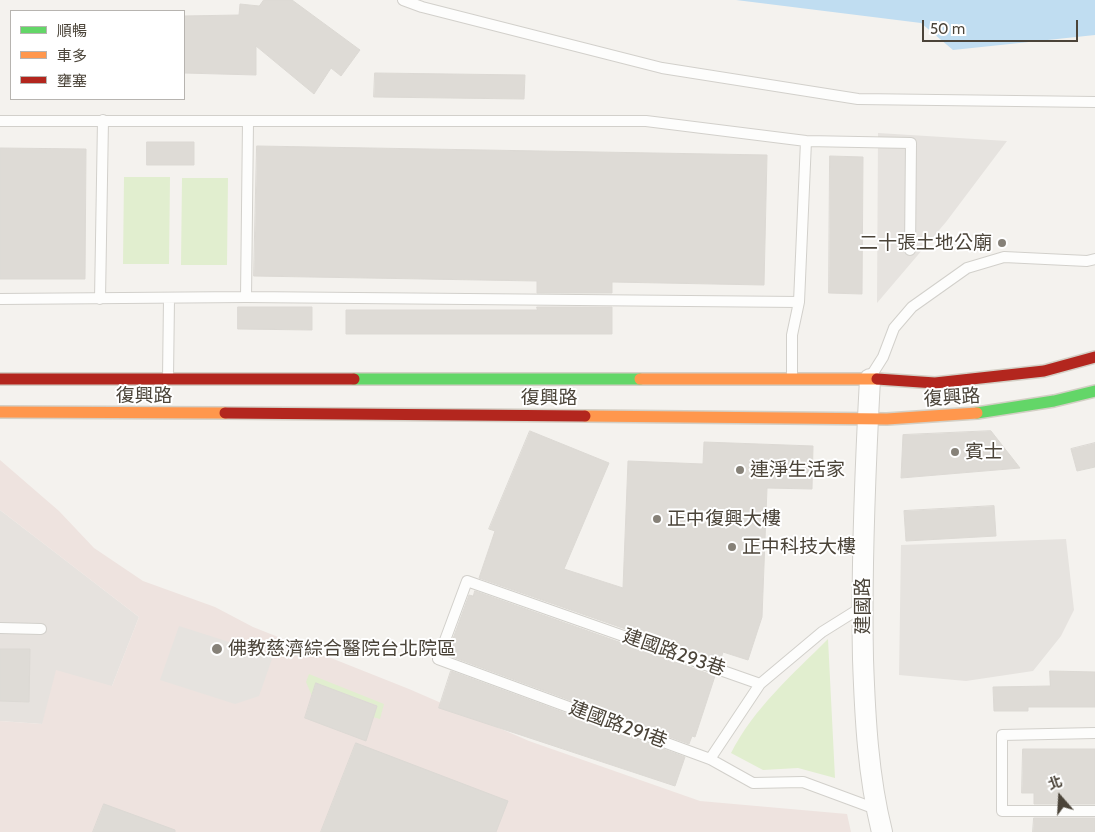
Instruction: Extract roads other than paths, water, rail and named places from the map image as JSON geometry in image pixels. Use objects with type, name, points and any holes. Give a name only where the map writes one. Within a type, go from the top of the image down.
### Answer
[{"type":"main road","name":"復興路","points":[[0,379],[870,379],[935,383],[1044,371],[1095,357]]},
{"type":"main road","name":"復興路","points":[[0,412],[750,416],[868,420],[980,415],[1095,391]]},
{"type":"street","name":"建國路","points":[[870,379],[862,607],[865,712],[876,809],[882,832]]},
{"type":"lane","points":[[403,0],[422,7],[662,68],[858,99],[1095,102]]},
{"type":"lane","points":[[100,299],[103,120]]},
{"type":"lane","points":[[0,121],[646,121],[806,141],[911,143],[910,250]]},
{"type":"lane","points":[[246,298],[248,122]]},
{"type":"lane","points":[[792,379],[792,335],[799,302],[806,141]]},
{"type":"lane","points":[[870,379],[883,357],[894,328],[912,307],[967,268],[1004,257],[1078,261],[1095,258]]},
{"type":"lane","points":[[0,299],[246,298],[799,302]]},
{"type":"lane","points":[[168,379],[169,299]]},
{"type":"lane","name":"建國路293巷","points":[[467,581],[760,684]]},
{"type":"lane","name":"建國路291巷","points":[[467,581],[438,659],[710,758],[753,783],[803,782],[876,809]]},
{"type":"lane","points":[[710,758],[760,684],[822,632],[862,607]]},
{"type":"lane","points":[[0,628],[41,629]]},
{"type":"lane","points":[[1095,732],[1002,735],[1002,811],[1095,811]]},
{"type":"water","points":[[736,0],[1095,0],[1095,35],[953,50],[921,23]]},
{"type":"place","name":"二十張土地公廟","points":[[1002,243]]},
{"type":"place","name":"賓士","points":[[955,452]]},
{"type":"place","name":"連淨生活家","points":[[740,470]]},
{"type":"place","name":"正中復興大樓","points":[[657,519]]},
{"type":"place","name":"正中科技大樓","points":[[732,547]]},
{"type":"place","name":"佛教慈濟綜合醫院台北院區","points":[[217,649]]}]
